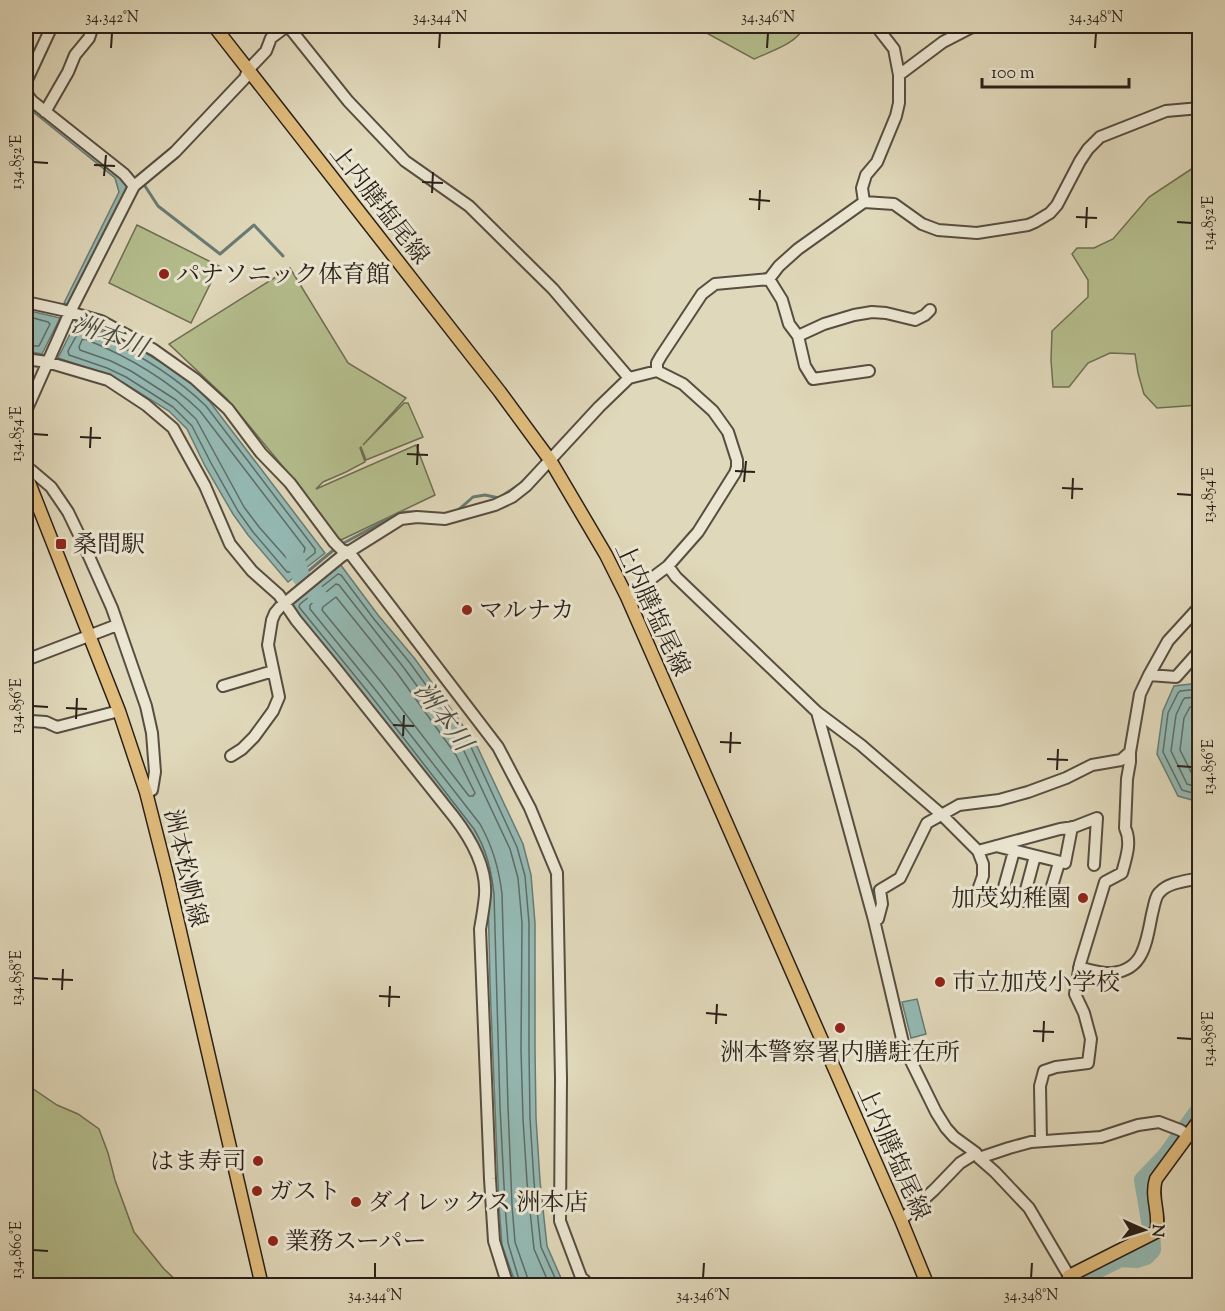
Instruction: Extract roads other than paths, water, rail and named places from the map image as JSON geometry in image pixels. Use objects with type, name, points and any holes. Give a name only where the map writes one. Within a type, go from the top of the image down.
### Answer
[{"type":"main road","name":"上内膳塩尾線","points":[[214,26],[550,459],[606,555],[627,597],[928,1286]]},
{"type":"main road","name":"洲本松帆線","points":[[26,473],[119,711],[146,792],[262,1286]]},
{"type":"main road","points":[[1070,1281],[1151,1235],[1158,1224],[1153,1189],[1156,1179],[1184,1133],[1200,1119]]},
{"type":"street","points":[[26,82],[52,26]]},
{"type":"street","points":[[45,112],[93,26]]},
{"type":"street","points":[[26,411],[70,314],[134,186],[175,152],[245,78],[248,70],[266,51],[271,38],[287,26],[348,101],[405,161],[469,206],[554,289],[629,378]]},
{"type":"street","points":[[864,202],[862,188],[866,175],[877,162],[899,103],[899,75],[894,49],[876,26]]},
{"type":"street","points":[[899,75],[943,42],[974,26]]},
{"type":"street","points":[[26,93],[45,112],[124,174],[134,186]]},
{"type":"street","points":[[657,371],[660,356],[702,294],[715,285],[770,279],[779,266],[798,249],[864,202],[894,204],[922,224],[938,230],[977,233],[1028,225],[1042,219],[1057,205],[1080,161],[1100,137],[1166,111],[1200,108]]},
{"type":"street","points":[[770,279],[782,300],[789,324],[798,336],[805,366],[813,379],[868,371]]},
{"type":"street","points":[[26,302],[101,321],[124,333],[154,350],[195,379],[228,409],[261,453],[290,483],[498,747],[530,808],[557,873],[561,1078],[560,1221],[581,1277],[590,1286]]},
{"type":"street","points":[[798,336],[824,324],[854,315],[872,312],[886,313],[915,320],[930,310]]},
{"type":"street","points":[[26,359],[48,360],[108,380],[146,405],[173,428],[205,486],[230,544],[252,571],[286,602],[296,620],[459,824],[475,848],[484,875],[485,893],[480,929],[494,1241],[508,1286]]},
{"type":"street","points":[[231,756],[254,737],[273,711],[279,697],[268,645],[274,614],[342,550],[401,519],[446,519],[495,506],[512,497],[526,486],[629,378],[657,371],[684,384],[713,411],[728,432],[737,467],[698,532],[668,566],[627,597]]},
{"type":"street","points":[[26,473],[32,470],[51,487],[68,512],[112,608],[146,706],[152,733],[155,772],[152,790],[146,792]]},
{"type":"street","points":[[668,566],[676,577],[817,712],[861,745],[942,815],[978,851],[983,864],[983,876],[978,890],[991,897],[1023,901],[1046,898],[1050,893],[1059,863]]},
{"type":"street","points":[[1041,1141],[1040,1086],[1044,1071],[1056,1067],[1088,1064],[1091,1039],[1084,1013],[1075,994],[1080,968],[1105,882],[1122,873],[1127,853],[1128,835],[1125,828],[1127,779],[1140,694],[1168,641],[1200,606]]},
{"type":"street","points":[[26,645],[27,660],[117,626]]},
{"type":"street","points":[[1149,675],[1176,677],[1200,650]]},
{"type":"street","points":[[223,686],[273,671]]},
{"type":"street","points":[[26,725],[31,721],[39,721],[57,727],[119,711]]},
{"type":"street","points":[[817,712],[874,920],[904,1047],[946,1128],[995,1172],[1029,1208],[1070,1281]]},
{"type":"street","points":[[874,920],[878,919],[882,904],[880,890],[900,878],[927,823],[959,805],[999,800],[1028,792],[1066,778],[1092,765],[1120,760],[1130,752]]},
{"type":"street","points":[[978,851],[1072,827],[1096,818],[1094,865]]},
{"type":"street","points":[[996,846],[1065,863],[1072,827]]},
{"type":"street","points":[[1001,898],[1014,851]]},
{"type":"street","points":[[1023,901],[1035,856]]},
{"type":"street","points":[[1080,968],[1106,973],[1127,970],[1136,964],[1148,939],[1159,892],[1172,885],[1200,878]]},
{"type":"street","points":[[901,1220],[960,1162],[977,1156],[1031,1142],[1101,1137],[1138,1125],[1159,1122],[1184,1133]]},
{"type":"water","points":[[37,108],[122,175],[127,185],[126,194],[70,305],[64,303],[119,192],[115,178],[33,112]]},
{"type":"water","points":[[26,310],[60,318],[42,354],[26,351]]},
{"type":"water","points":[[77,320],[149,355],[197,389],[210,402],[325,553],[288,582],[233,514],[187,429],[169,411],[124,383],[58,358]]},
{"type":"water","points":[[340,564],[415,659],[476,744],[523,844],[531,875],[535,923],[536,1118],[540,1181],[547,1246],[561,1278],[567,1285],[516,1285],[502,1245],[488,894],[484,866],[289,605]]},
{"type":"water","points":[[1199,683],[1199,802],[1178,796],[1157,754],[1163,711],[1174,686]]},
{"type":"water","points":[[917,999],[926,1034],[911,1038],[902,1002]]},
{"type":"waterway","points":[[145,186],[158,206],[220,254],[254,225],[283,256]]},
{"type":"waterway","points":[[456,512],[473,497],[485,495],[499,498],[530,474]]},
{"type":"waterway","points":[[342,544],[399,513],[417,512]]},
{"type":"waterway","points":[[301,577],[336,548]]},
{"type":"waterway","name":"洲本川","points":[[293,549],[301,577],[319,597]]},
{"type":"waterway","points":[[1071,1286],[1078,1279],[1121,1258],[1137,1259],[1146,1256],[1152,1250],[1151,1227],[1143,1180],[1165,1157],[1200,1109]]},
{"type":"place","name":"パナソニック体育館","points":[[164,274]]},
{"type":"place","name":"桑間駅","points":[[61,544]]},
{"type":"place","name":"マルナカ","points":[[467,610]]},
{"type":"place","name":"加茂幼稚園","points":[[1083,898]]},
{"type":"place","name":"市立加茂小学校","points":[[940,982]]},
{"type":"place","name":"洲本警察署内膳駐在所","points":[[840,1028]]},
{"type":"place","name":"はま寿司","points":[[258,1161]]},
{"type":"place","name":"ガスト","points":[[257,1191]]},
{"type":"place","name":"ダイレックス 洲本店","points":[[356,1202]]},
{"type":"place","name":"業務スーパー","points":[[273,1241]]}]
